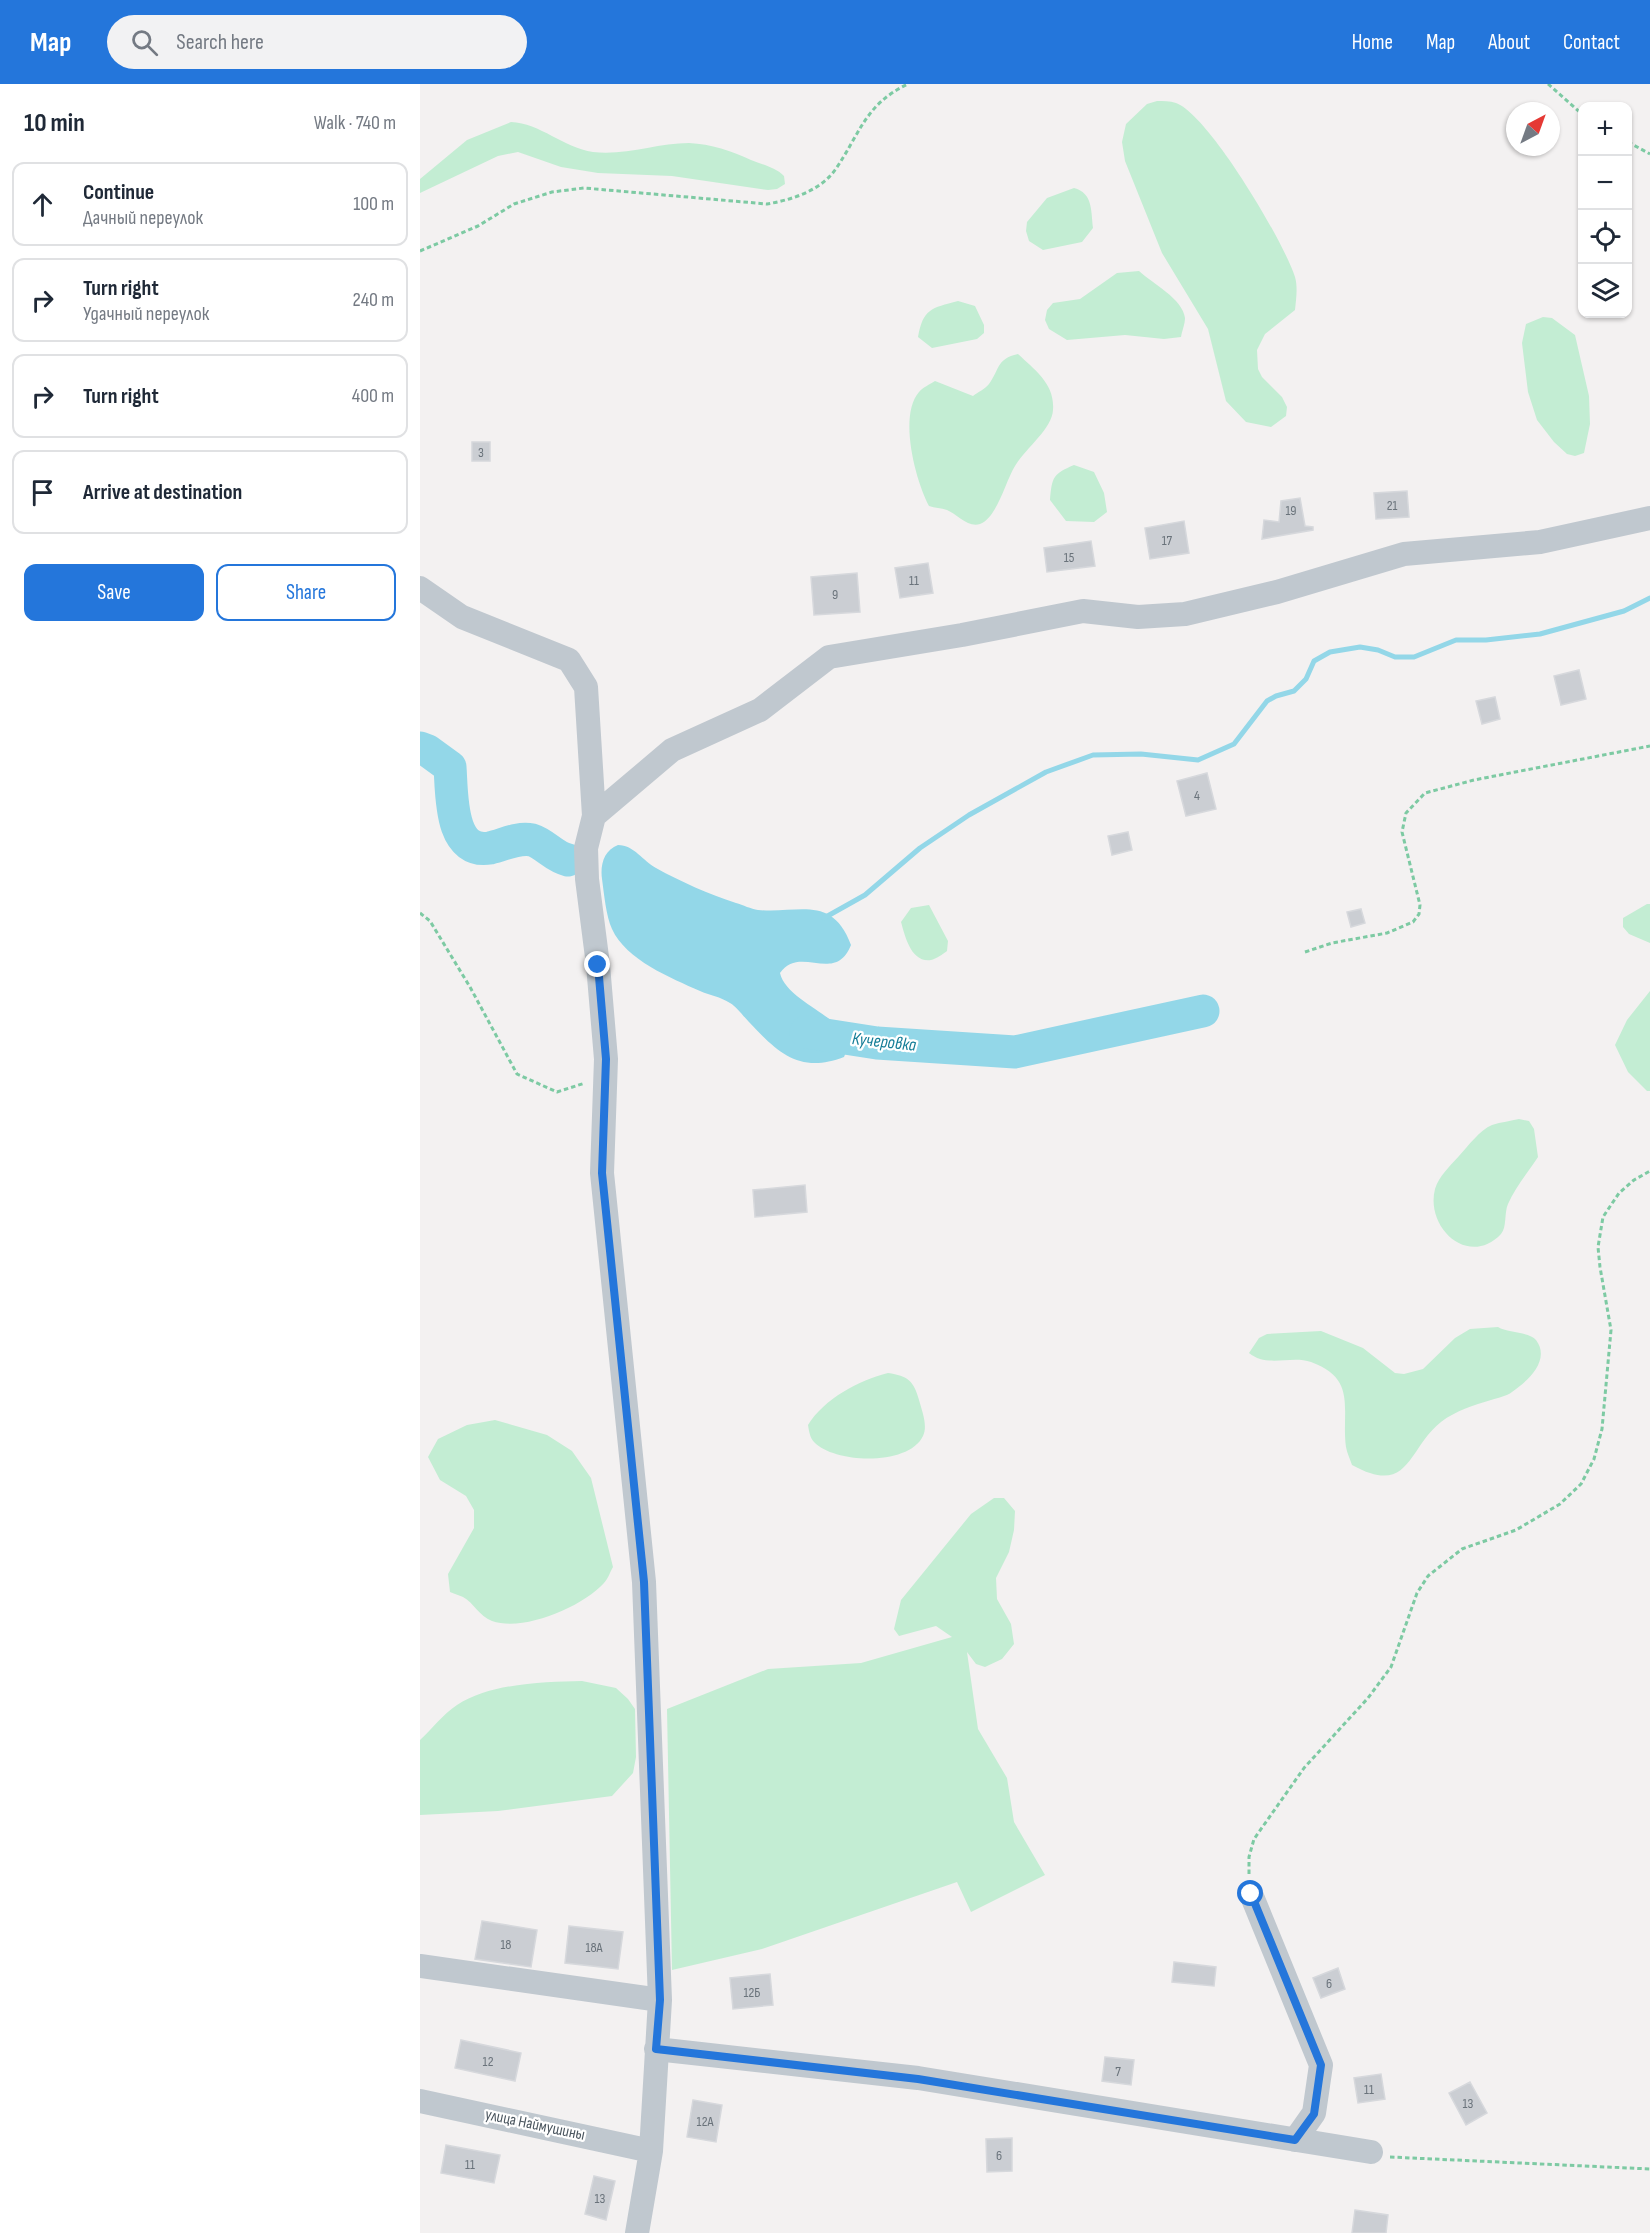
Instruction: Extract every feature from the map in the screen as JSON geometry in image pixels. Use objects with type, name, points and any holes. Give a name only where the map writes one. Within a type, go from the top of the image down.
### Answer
[{"type":"street","points":[[594,816],[672,750],[760,710],[829,657],[1083,611],[1138,617],[1185,614],[1277,592],[1404,554],[1540,542],[1650,518]]},
{"type":"street","points":[[420,588],[462,617],[569,660],[586,687],[594,816],[586,848],[587,879],[598,965],[606,1059],[602,1173],[644,1582],[660,2000],[651,2151],[637,2233]]},
{"type":"street","points":[[1251,1894],[1321,2065],[1314,2114],[1295,2140]]},
{"type":"street","points":[[420,1966],[660,2000]]},
{"type":"street","points":[[656,2049],[918,2079],[1371,2152]]},
{"type":"street","name":"улица Наймушины","points":[[420,2102],[651,2151]]},
{"type":"path","points":[[420,251],[478,226],[514,204],[552,192],[584,188],[767,204],[786,201],[812,190],[834,172],[863,121],[884,98],[908,84]]},
{"type":"path","points":[[1548,84],[1578,110]]},
{"type":"path","points":[[1632,144],[1650,154]]},
{"type":"path","points":[[1305,952],[1332,943],[1388,933],[1413,922],[1419,914],[1420,904],[1402,832],[1406,813],[1425,793],[1474,780],[1650,746]]},
{"type":"path","points":[[420,913],[430,921],[453,959],[517,1074],[557,1092],[586,1082],[606,1059]]},
{"type":"path","points":[[1251,1894],[1248,1886],[1249,1857],[1254,1839],[1304,1768],[1368,1698],[1391,1667],[1417,1593],[1428,1576],[1462,1549],[1516,1530],[1560,1504],[1581,1484],[1594,1459],[1602,1429],[1611,1330],[1598,1247],[1603,1217],[1619,1193],[1650,1171]]},
{"type":"path","points":[[1371,2152],[1393,2157],[1650,2169]]},
{"type":"green space","points":[[1157,101],[1176,103],[1190,112],[1207,130],[1244,181],[1276,237],[1295,277],[1297,289],[1295,310],[1265,334],[1257,350],[1258,369],[1262,377],[1282,397],[1287,407],[1286,416],[1271,427],[1246,422],[1226,401],[1208,329],[1162,253],[1125,161],[1122,142],[1126,124],[1147,104]]},
{"type":"green space","points":[[511,122],[522,123],[572,146],[593,152],[617,152],[689,143],[713,146],[773,168],[784,176],[785,184],[777,189],[768,190],[672,176],[598,173],[561,167],[518,152],[498,156],[420,193],[420,179],[467,140]]},
{"type":"green space","points":[[1074,188],[1085,194],[1091,209],[1093,228],[1082,242],[1043,250],[1029,241],[1026,231],[1027,222],[1047,198]]},
{"type":"green space","points":[[1139,271],[1179,304],[1185,318],[1181,337],[1164,339],[1125,335],[1067,340],[1049,329],[1045,320],[1047,310],[1053,303],[1080,299],[1117,273]]},
{"type":"green space","points":[[958,301],[975,306],[984,325],[984,333],[977,339],[932,348],[918,337],[923,321],[930,311]]},
{"type":"green space","points":[[1543,317],[1552,318],[1575,335],[1589,396],[1590,424],[1584,453],[1575,456],[1567,454],[1554,442],[1537,420],[1528,392],[1522,343],[1526,324]]},
{"type":"green space","points":[[1018,354],[1043,378],[1051,393],[1053,410],[1043,432],[1019,459],[991,514],[980,524],[971,524],[947,510],[929,506],[919,481],[911,449],[910,417],[913,403],[920,391],[935,381],[973,396],[989,384],[1002,362]]},
{"type":"green space","points":[[1074,465],[1094,472],[1104,493],[1107,512],[1094,522],[1066,521],[1050,500],[1055,477]]},
{"type":"green space","points":[[1650,904],[1650,943],[1629,934],[1623,927],[1623,918]]},
{"type":"green space","points":[[929,905],[948,941],[947,951],[937,958],[924,960],[918,957],[910,947],[901,922],[911,908]]},
{"type":"green space","points":[[1650,991],[1650,1091],[1647,1091],[1628,1072],[1615,1045],[1627,1020]]},
{"type":"green space","points":[[1519,1119],[1529,1121],[1534,1129],[1538,1157],[1508,1204],[1501,1234],[1489,1243],[1476,1247],[1463,1245],[1452,1239],[1443,1229],[1437,1217],[1434,1204],[1437,1184],[1442,1175],[1483,1131],[1492,1125]]},
{"type":"green space","points":[[1498,1327],[1529,1335],[1536,1340],[1541,1355],[1531,1376],[1502,1397],[1478,1404],[1446,1418],[1430,1433],[1405,1466],[1397,1473],[1386,1476],[1352,1465],[1346,1447],[1344,1397],[1336,1377],[1311,1362],[1263,1360],[1249,1353],[1259,1338],[1267,1334],[1321,1331],[1363,1348],[1395,1373],[1404,1374],[1423,1369],[1455,1338],[1470,1329]]},
{"type":"green space","points":[[888,1373],[909,1380],[917,1394],[925,1428],[923,1436],[915,1446],[903,1453],[888,1457],[854,1458],[838,1455],[814,1442],[808,1425],[823,1407],[854,1386]]},
{"type":"green space","points":[[495,1420],[547,1435],[572,1451],[591,1478],[613,1567],[604,1583],[582,1601],[552,1615],[520,1623],[505,1624],[492,1621],[467,1600],[450,1592],[448,1574],[474,1528],[474,1510],[466,1496],[440,1480],[428,1457],[438,1439],[467,1425]]},
{"type":"green space","points":[[994,1498],[1004,1498],[1015,1511],[1009,1552],[996,1578],[997,1599],[1011,1624],[1014,1644],[1002,1659],[985,1667],[976,1664],[967,1652],[978,1729],[1007,1778],[1014,1822],[1045,1875],[971,1912],[957,1882],[762,1949],[672,1970],[667,1709],[768,1669],[861,1663],[952,1637],[936,1626],[899,1636],[894,1629],[901,1600],[971,1514]]},
{"type":"green space","points":[[582,1681],[616,1688],[635,1709],[636,1757],[633,1773],[612,1796],[498,1811],[420,1815],[420,1740],[442,1717],[457,1705],[485,1692],[534,1683]]},
{"type":"water","points":[[618,845],[634,850],[651,865],[685,883],[750,908],[773,911],[812,910],[834,919],[843,929],[851,945],[844,956],[836,962],[827,964],[797,962],[788,965],[780,973],[793,993],[834,1022],[849,1038],[844,1057],[815,1063],[802,1062],[791,1057],[770,1043],[730,1003],[663,974],[628,950],[610,924],[602,879],[606,854]]},
{"type":"building","points":[[472,442],[490,442],[490,461],[472,461]]},
{"type":"building","points":[[1407,491],[1409,517],[1376,519],[1374,493]]},
{"type":"building","points":[[1300,498],[1305,526],[1313,527],[1313,530],[1262,539],[1264,520],[1279,522],[1281,501]]},
{"type":"building","points":[[1184,521],[1189,553],[1150,559],[1145,528]]},
{"type":"building","points":[[1091,541],[1095,566],[1047,572],[1044,548]]},
{"type":"building","points":[[928,563],[933,593],[900,598],[895,568]]},
{"type":"building","points":[[857,573],[860,612],[814,615],[811,577]]},
{"type":"building","points":[[1579,670],[1586,699],[1561,705],[1554,676]]},
{"type":"building","points":[[1495,697],[1500,719],[1482,724],[1476,701]]},
{"type":"building","points":[[1207,773],[1216,809],[1186,816],[1177,781]]},
{"type":"building","points":[[1128,832],[1132,850],[1112,855],[1108,836]]},
{"type":"building","points":[[1361,909],[1365,923],[1351,927],[1347,912]]},
{"type":"building","points":[[805,1185],[807,1212],[755,1217],[753,1190]]},
{"type":"building","points":[[482,1921],[537,1930],[531,1967],[475,1959]]},
{"type":"building","points":[[569,1926],[623,1932],[618,1969],[565,1963]]},
{"type":"building","points":[[1174,1962],[1216,1967],[1214,1986],[1172,1982]]},
{"type":"building","points":[[1338,1968],[1345,1989],[1321,1998],[1313,1978]]},
{"type":"building","points":[[770,1974],[773,2005],[733,2009],[730,1978]]},
{"type":"building","points":[[461,2040],[521,2053],[515,2081],[455,2068]]},
{"type":"building","points":[[1105,2057],[1134,2060],[1131,2085],[1102,2081]]},
{"type":"building","points":[[1381,2074],[1385,2099],[1358,2103],[1354,2078]]},
{"type":"building","points":[[1470,2082],[1487,2113],[1466,2125],[1449,2093]]},
{"type":"building","points":[[693,2100],[722,2105],[716,2142],[687,2137]]},
{"type":"building","points":[[1012,2138],[1012,2171],[987,2172],[986,2139]]},
{"type":"building","points":[[446,2145],[500,2155],[494,2183],[441,2173]]},
{"type":"building","points":[[594,2176],[615,2181],[606,2220],[585,2214]]},
{"type":"building","points":[[1355,2210],[1388,2215],[1386,2233],[1352,2233]]},
{"type":"waterway","points":[[824,918],[865,895],[920,848],[969,815],[1046,772],[1093,755],[1141,754],[1198,760],[1234,744],[1267,701],[1294,691],[1306,679],[1314,661],[1330,652],[1360,647],[1378,650],[1395,657],[1414,657],[1456,640],[1486,640],[1540,634],[1624,611],[1650,598]]},
{"type":"waterway","name":"Кучеровка","points":[[420,748],[450,767],[455,820],[467,842],[477,848],[490,848],[516,840],[532,840],[568,860]]},
{"type":"waterway","name":"Кучеровка","points":[[806,1032],[877,1043],[1015,1052],[1203,1011]]},
{"type":"route","points":[[598,965],[606,1059],[602,1173],[644,1582],[660,2000],[656,2049],[675,2053],[918,2079],[1295,2140],[1314,2114],[1321,2065],[1251,1894]]}]
